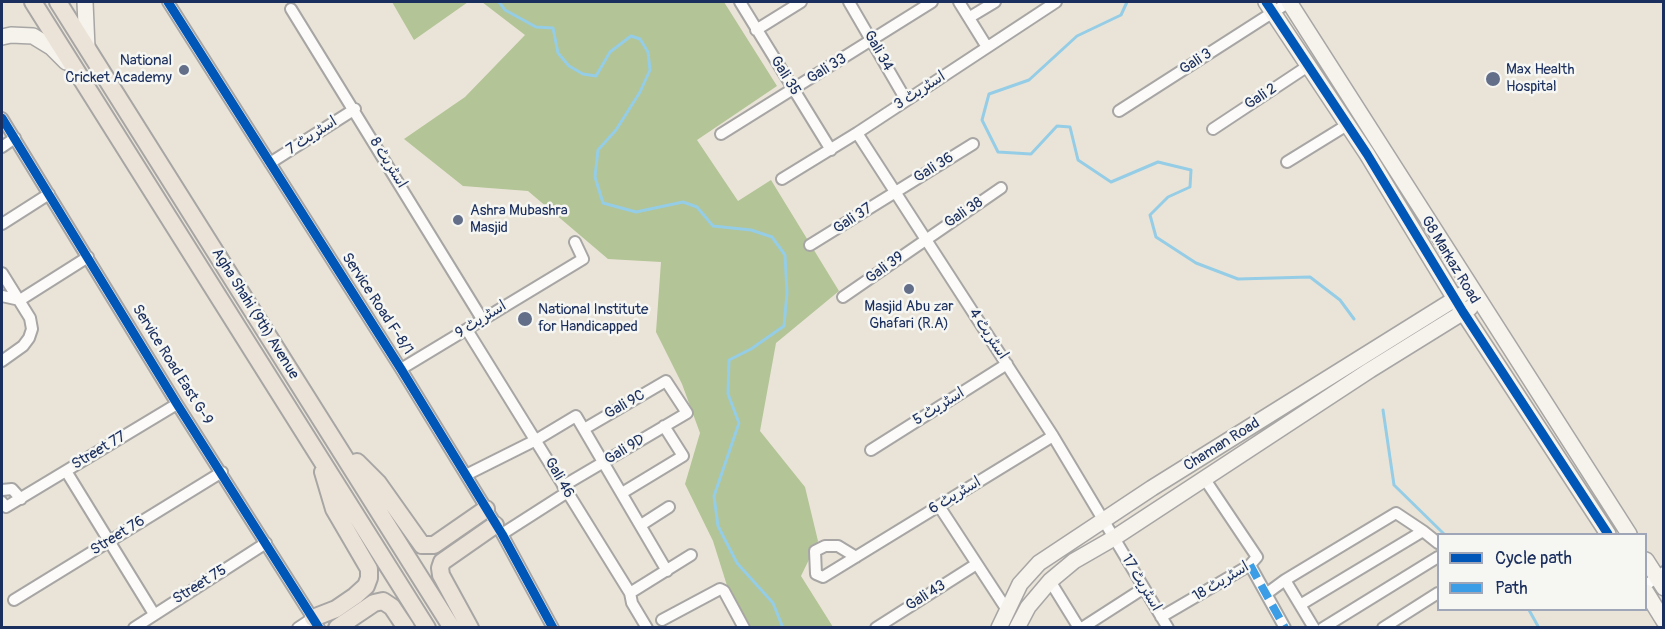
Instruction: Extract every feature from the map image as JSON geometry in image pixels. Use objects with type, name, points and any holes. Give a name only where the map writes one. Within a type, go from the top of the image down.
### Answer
[{"type":"main road","name":"Agha Shahi (9th) Avenue","points":[[33,2],[427,627]]},
{"type":"main road","name":"Agha Shahi (9th) Avenue","points":[[58,2],[452,627]]},
{"type":"main road","points":[[261,364],[272,368],[278,365],[280,354]]},
{"type":"main road","points":[[335,441],[378,483],[422,545],[434,545],[486,510]]},
{"type":"main road","points":[[316,623],[340,620],[359,604],[369,569],[334,509],[318,453]]},
{"type":"main road","points":[[470,627],[441,574],[440,568],[442,562],[499,529]]},
{"type":"main road","points":[[359,604],[384,601],[392,607],[406,627]]},
{"type":"street","points":[[85,2],[87,48]]},
{"type":"street","name":"Service Road F-8/1","points":[[168,2],[401,369],[499,529],[553,627]]},
{"type":"street","name":"Gali 35","points":[[740,2],[831,150]]},
{"type":"street","points":[[756,30],[801,2]]},
{"type":"street","name":"Gali 34","points":[[849,2],[906,100]]},
{"type":"street","name":"Gali 33","points":[[721,134],[932,2]]},
{"type":"street","points":[[959,2],[987,46]]},
{"type":"street","points":[[970,17],[995,2]]},
{"type":"street","name":"اسٹریٹ 3","points":[[782,178],[831,150],[1056,2]]},
{"type":"street","name":"Gali 3","points":[[1119,111],[1270,7],[1289,2]]},
{"type":"street","name":"G8 Markaz Road","points":[[1289,2],[1628,533]]},
{"type":"street","name":"G8 Markaz Road","points":[[1270,7],[1607,533]]},
{"type":"street","name":"اسٹریٹ 8","points":[[291,9],[355,109],[482,319]]},
{"type":"street","points":[[2,37],[10,34],[33,36],[51,46],[78,74]]},
{"type":"street","points":[[1310,69],[1329,62]]},
{"type":"street","name":"Gali 2","points":[[1213,129],[1310,69]]},
{"type":"street","name":"اسٹریٹ 7","points":[[270,164],[355,109]]},
{"type":"street","name":"Service Road East G-9","points":[[2,118],[177,404],[316,623]]},
{"type":"street","points":[[1287,162],[1347,125]]},
{"type":"street","name":"اسٹریٹ 4","points":[[857,133],[1053,436],[1114,538]]},
{"type":"street","points":[[2,147],[15,138]]},
{"type":"street","name":"Gali 36","points":[[895,192],[973,144]]},
{"type":"street","points":[[1382,179],[1397,171]]},
{"type":"street","name":"Gali 38","points":[[927,238],[1001,188]]},
{"type":"street","name":"Gali 37","points":[[810,245],[895,192]]},
{"type":"street","points":[[2,224],[49,194]]},
{"type":"street","name":"Gali 39","points":[[843,297],[927,238]]},
{"type":"street","name":"اسٹریٹ 9","points":[[401,369],[583,259],[575,242]]},
{"type":"street","points":[[2,296],[20,300],[88,257]]},
{"type":"street","points":[[2,273],[30,318],[30,338],[2,361]]},
{"type":"street","name":"Chaman Road","points":[[1000,622],[1020,584],[1039,563],[1102,521],[1476,295]]},
{"type":"street","name":"Chaman Road","points":[[1017,627],[1028,607],[1050,581],[1074,561],[1114,538],[1460,305]]},
{"type":"street","name":"Gali 46","points":[[467,330],[630,593],[632,603],[646,627]]},
{"type":"street","name":"اسٹریٹ 5","points":[[871,450],[1007,364]]},
{"type":"street","name":"Gali 9D","points":[[499,529],[687,413],[666,381]]},
{"type":"street","name":"Gali 9C","points":[[584,429],[666,381]]},
{"type":"street","name":"Street 77","points":[[2,502],[6,507],[21,499],[177,404]]},
{"type":"street","points":[[466,475],[536,440],[576,416],[668,571]]},
{"type":"street","points":[[622,493],[683,456],[664,426]]},
{"type":"street","name":"اسٹریٹ 6","points":[[856,557],[1053,436]]},
{"type":"street","points":[[1558,458],[1574,447]]},
{"type":"street","points":[[66,471],[154,614]]},
{"type":"street","name":"Street 76","points":[[14,600],[222,472]]},
{"type":"street","name":"اسٹریٹ 18","points":[[1161,617],[1256,561],[1256,553],[1204,478]]},
{"type":"street","points":[[2,490],[12,489],[21,499]]},
{"type":"street","points":[[939,506],[975,565],[1000,622]]},
{"type":"street","points":[[641,525],[669,507]]},
{"type":"street","points":[[1266,594],[1285,580],[1396,513],[1437,542]]},
{"type":"street","points":[[1300,605],[1423,531]]},
{"type":"street","name":"اسٹریٹ 17","points":[[1114,538],[1167,627]]},
{"type":"street","name":"Street 75","points":[[139,626],[154,614],[266,543]]},
{"type":"street","points":[[630,593],[691,555]]},
{"type":"street","points":[[1323,627],[1437,558]]},
{"type":"street","points":[[1647,562],[1657,580]]},
{"type":"street","name":"Gali 43","points":[[876,627],[975,565]]},
{"type":"street","points":[[1250,565],[1285,627]]},
{"type":"street","points":[[1285,580],[1314,627]]},
{"type":"street","points":[[1050,581],[1080,627],[1144,588]]},
{"type":"street","points":[[662,620],[720,589],[724,591],[744,627]]},
{"type":"street","points":[[1383,627],[1437,594]]},
{"type":"street","points":[[1647,594],[1664,621]]},
{"type":"street","points":[[298,627],[316,623]]},
{"type":"green space","points":[[392,2],[468,2],[414,40]]},
{"type":"green space","points":[[482,2],[724,2],[777,86],[697,140],[738,201],[771,180],[839,291],[776,343],[760,431],[805,487],[818,541],[801,576],[833,627],[740,627],[713,541],[685,484],[700,433],[682,384],[656,332],[661,262],[608,259],[528,191],[463,186],[404,139],[465,97],[525,35]]},
{"type":"waterway","points":[[499,2],[505,10],[536,27],[553,28],[558,53],[569,66],[583,74],[596,76],[610,52],[631,36],[640,39],[648,52],[650,70],[640,92],[616,130],[598,150],[595,177],[603,203],[636,212],[683,202],[697,207],[713,226],[751,230],[772,237],[785,255],[787,293],[784,326],[751,349],[729,360],[728,394],[739,423],[714,496],[718,526],[737,563],[773,603],[783,628]]},
{"type":"waterway","points":[[1127,2],[1121,15],[1077,36],[1029,80],[989,94],[982,120],[998,152],[1031,154],[1057,126],[1070,127],[1078,160],[1111,182],[1158,162],[1191,170],[1190,187],[1168,197],[1150,215],[1156,237],[1196,263],[1238,279],[1310,277],[1340,300],[1354,319]]},
{"type":"waterway","points":[[1383,410],[1394,485],[1443,533]]},
{"type":"waterway","points":[[1530,611],[1539,628]]},
{"type":"marked path","points":[[1250,565],[1285,628]]},
{"type":"cycle path","points":[[168,2],[401,369],[502,534],[553,628]]},
{"type":"cycle path","points":[[1266,2],[1367,154],[1463,312],[1607,533]]},
{"type":"cycle path","points":[[2,118],[177,404],[319,628]]},
{"type":"place","name":"National Cricket Academy","points":[[184,70]]},
{"type":"place","name":"Max Health Hospital","points":[[1493,79]]},
{"type":"place","name":"Ashra Mubashra Masjid","points":[[458,220]]},
{"type":"place","name":"Masjid Abu zar Ghafari (R.A)","points":[[909,289]]},
{"type":"place","name":"National Institute for Handicapped","points":[[525,319]]}]
